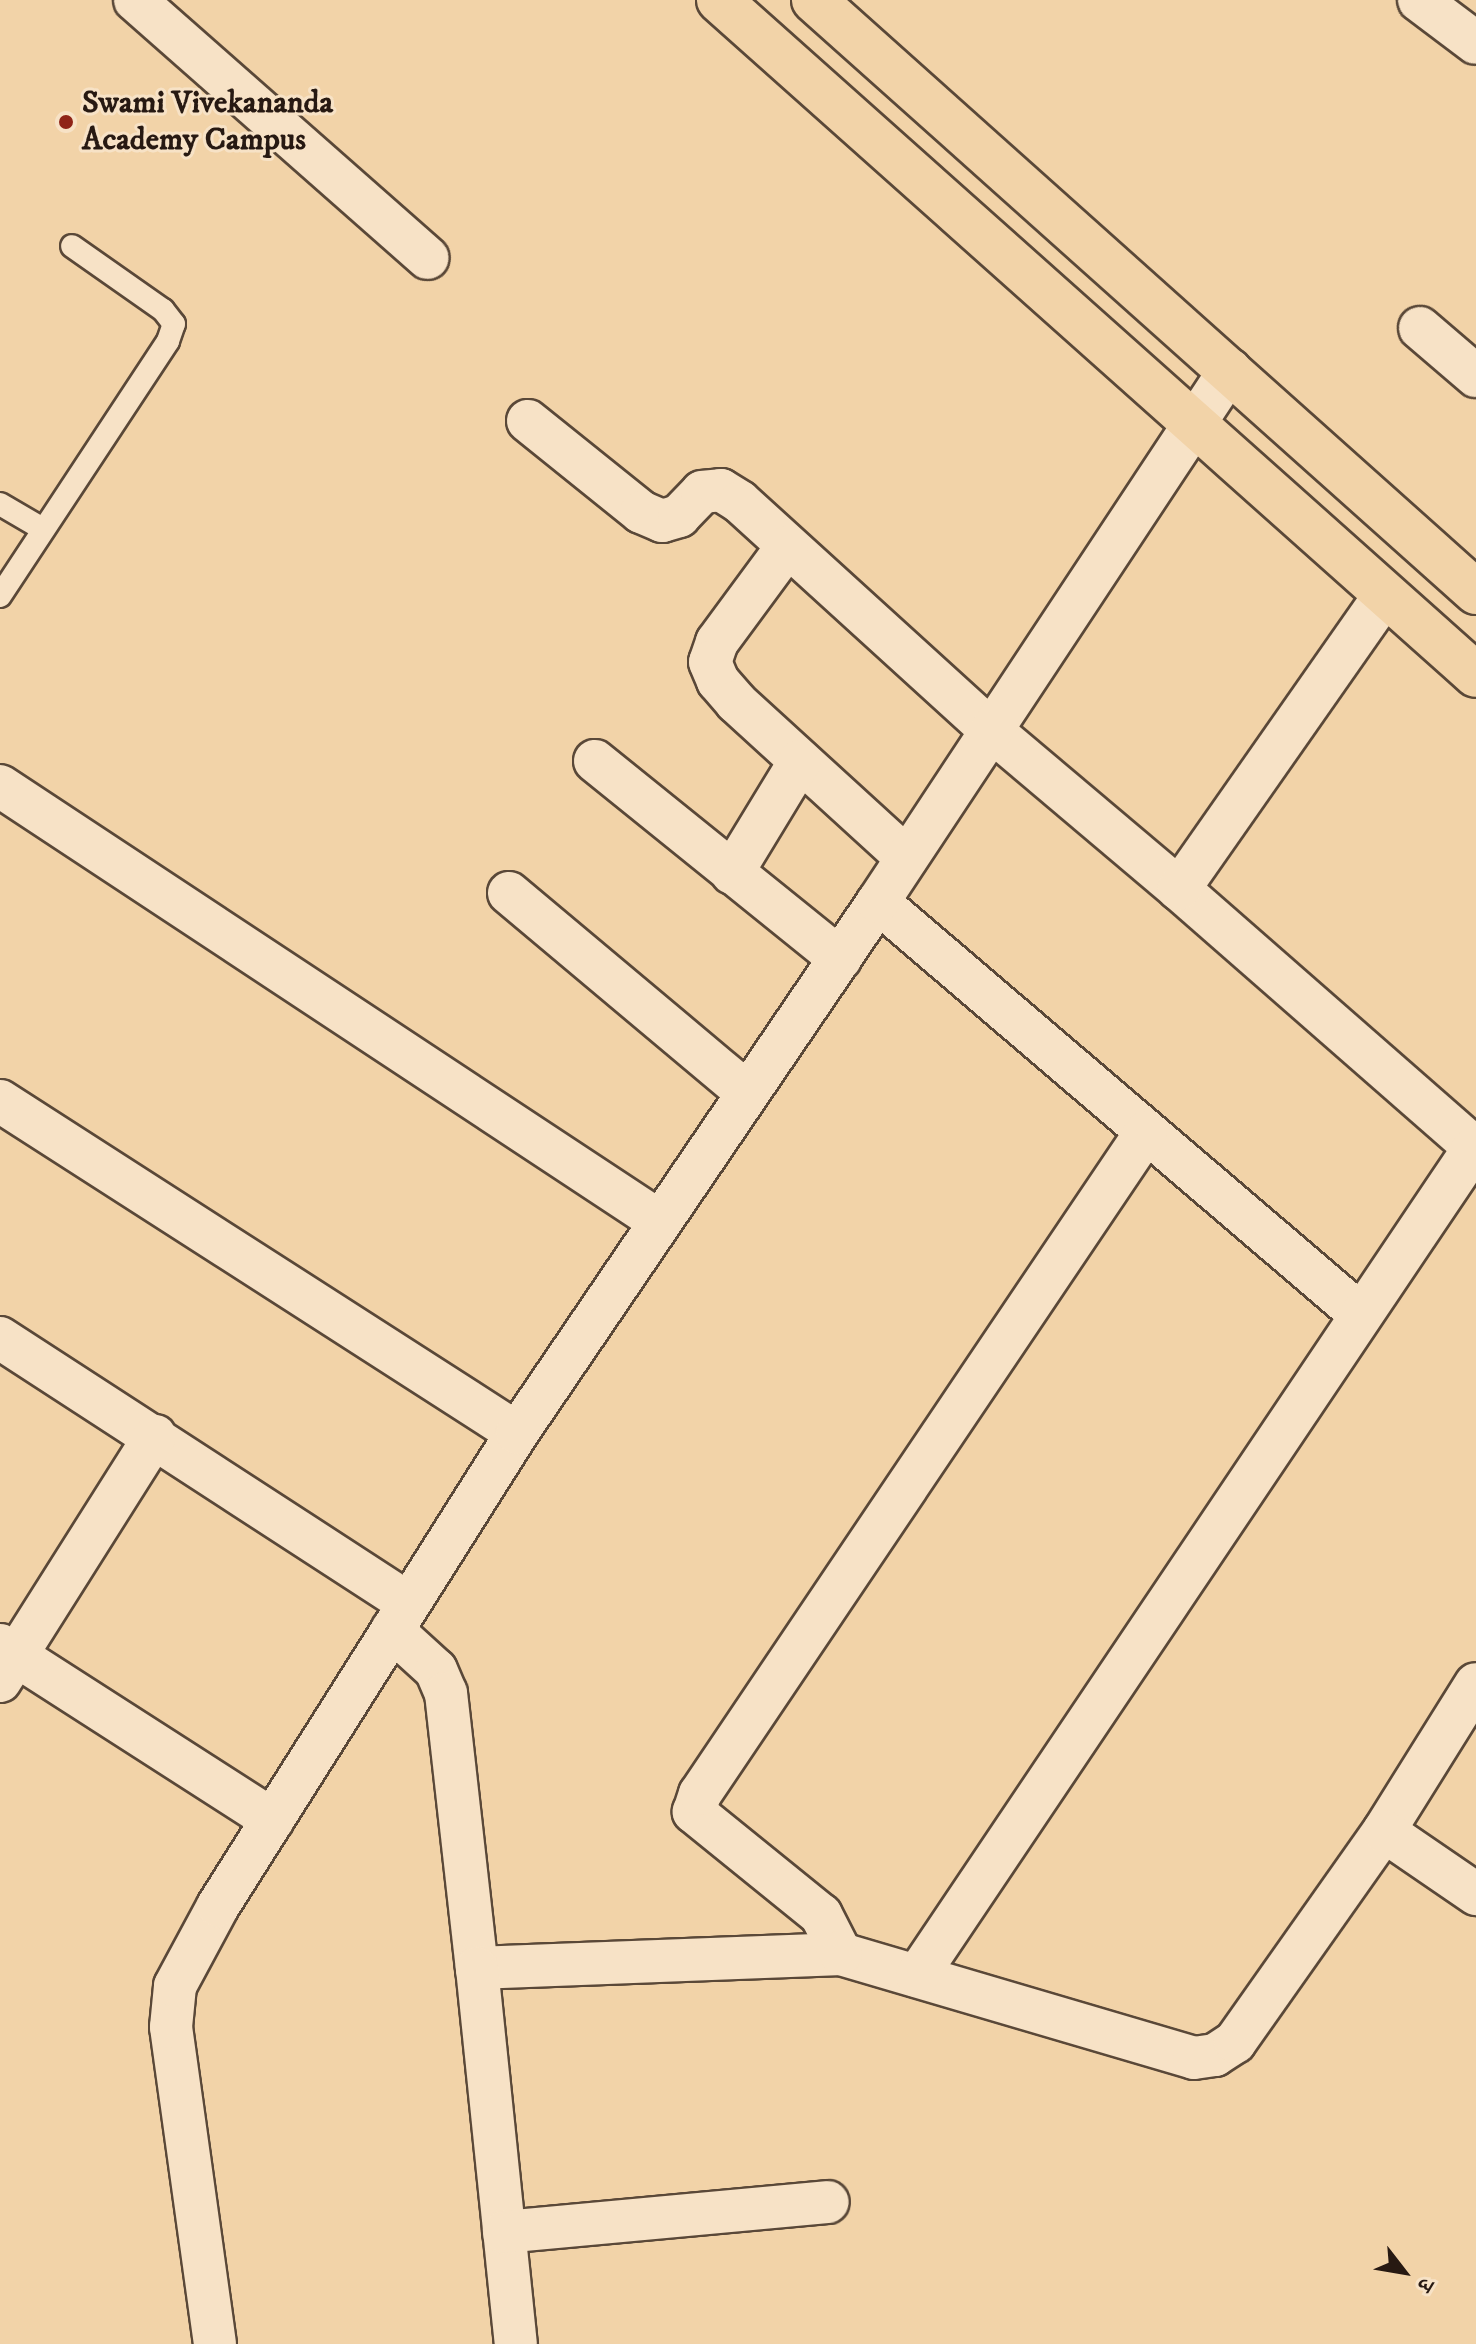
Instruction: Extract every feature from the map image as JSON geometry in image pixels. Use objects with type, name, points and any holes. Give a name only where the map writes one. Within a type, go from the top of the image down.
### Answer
[{"type":"main road","points":[[719,0],[1476,675]]},
{"type":"main road","points":[[814,0],[1476,592]]},
{"type":"street","points":[[135,0],[428,258]]},
{"type":"street","points":[[1419,0],[1476,43]]},
{"type":"street","points":[[1420,328],[1476,376]]},
{"type":"street","points":[[215,2344],[171,2027],[175,1986],[218,1906],[517,1433],[840,959],[1192,422],[1230,370]]},
{"type":"street","points":[[528,421],[641,512],[662,521],[679,516],[702,492],[721,490],[740,502],[991,730],[1179,889],[1475,1149],[917,1976]]},
{"type":"street","points":[[787,547],[717,642],[710,662],[718,681],[736,702],[907,858]]},
{"type":"street","points":[[1179,889],[1384,596]]},
{"type":"street","points":[[595,761],[840,959]]},
{"type":"street","points":[[732,873],[800,761]]},
{"type":"street","points":[[0,786],[659,1221]]},
{"type":"street","points":[[509,893],[747,1093]]},
{"type":"street","points":[[878,902],[1361,1315]]},
{"type":"street","points":[[0,1101],[517,1433]]},
{"type":"street","points":[[841,1954],[821,1915],[694,1812],[700,1794],[1146,1132]]},
{"type":"street","points":[[0,1338],[155,1436],[400,1616],[436,1670],[446,1693],[516,2344]]},
{"type":"street","points":[[155,1436],[5,1660],[273,1820]]},
{"type":"street","points":[[477,1968],[841,1954],[1194,2058],[1215,2055],[1235,2042],[1384,1831],[1476,1684]]},
{"type":"street","points":[[1384,1831],[1476,1894]]},
{"type":"street","points":[[504,2232],[828,2202]]},
{"type":"lane","points":[[0,596],[168,341],[174,324],[163,310],[72,246]]},
{"type":"lane","points":[[0,504],[43,529]]},
{"type":"place","name":"Swami Vivekananda Academy Campus","points":[[66,122]]}]
